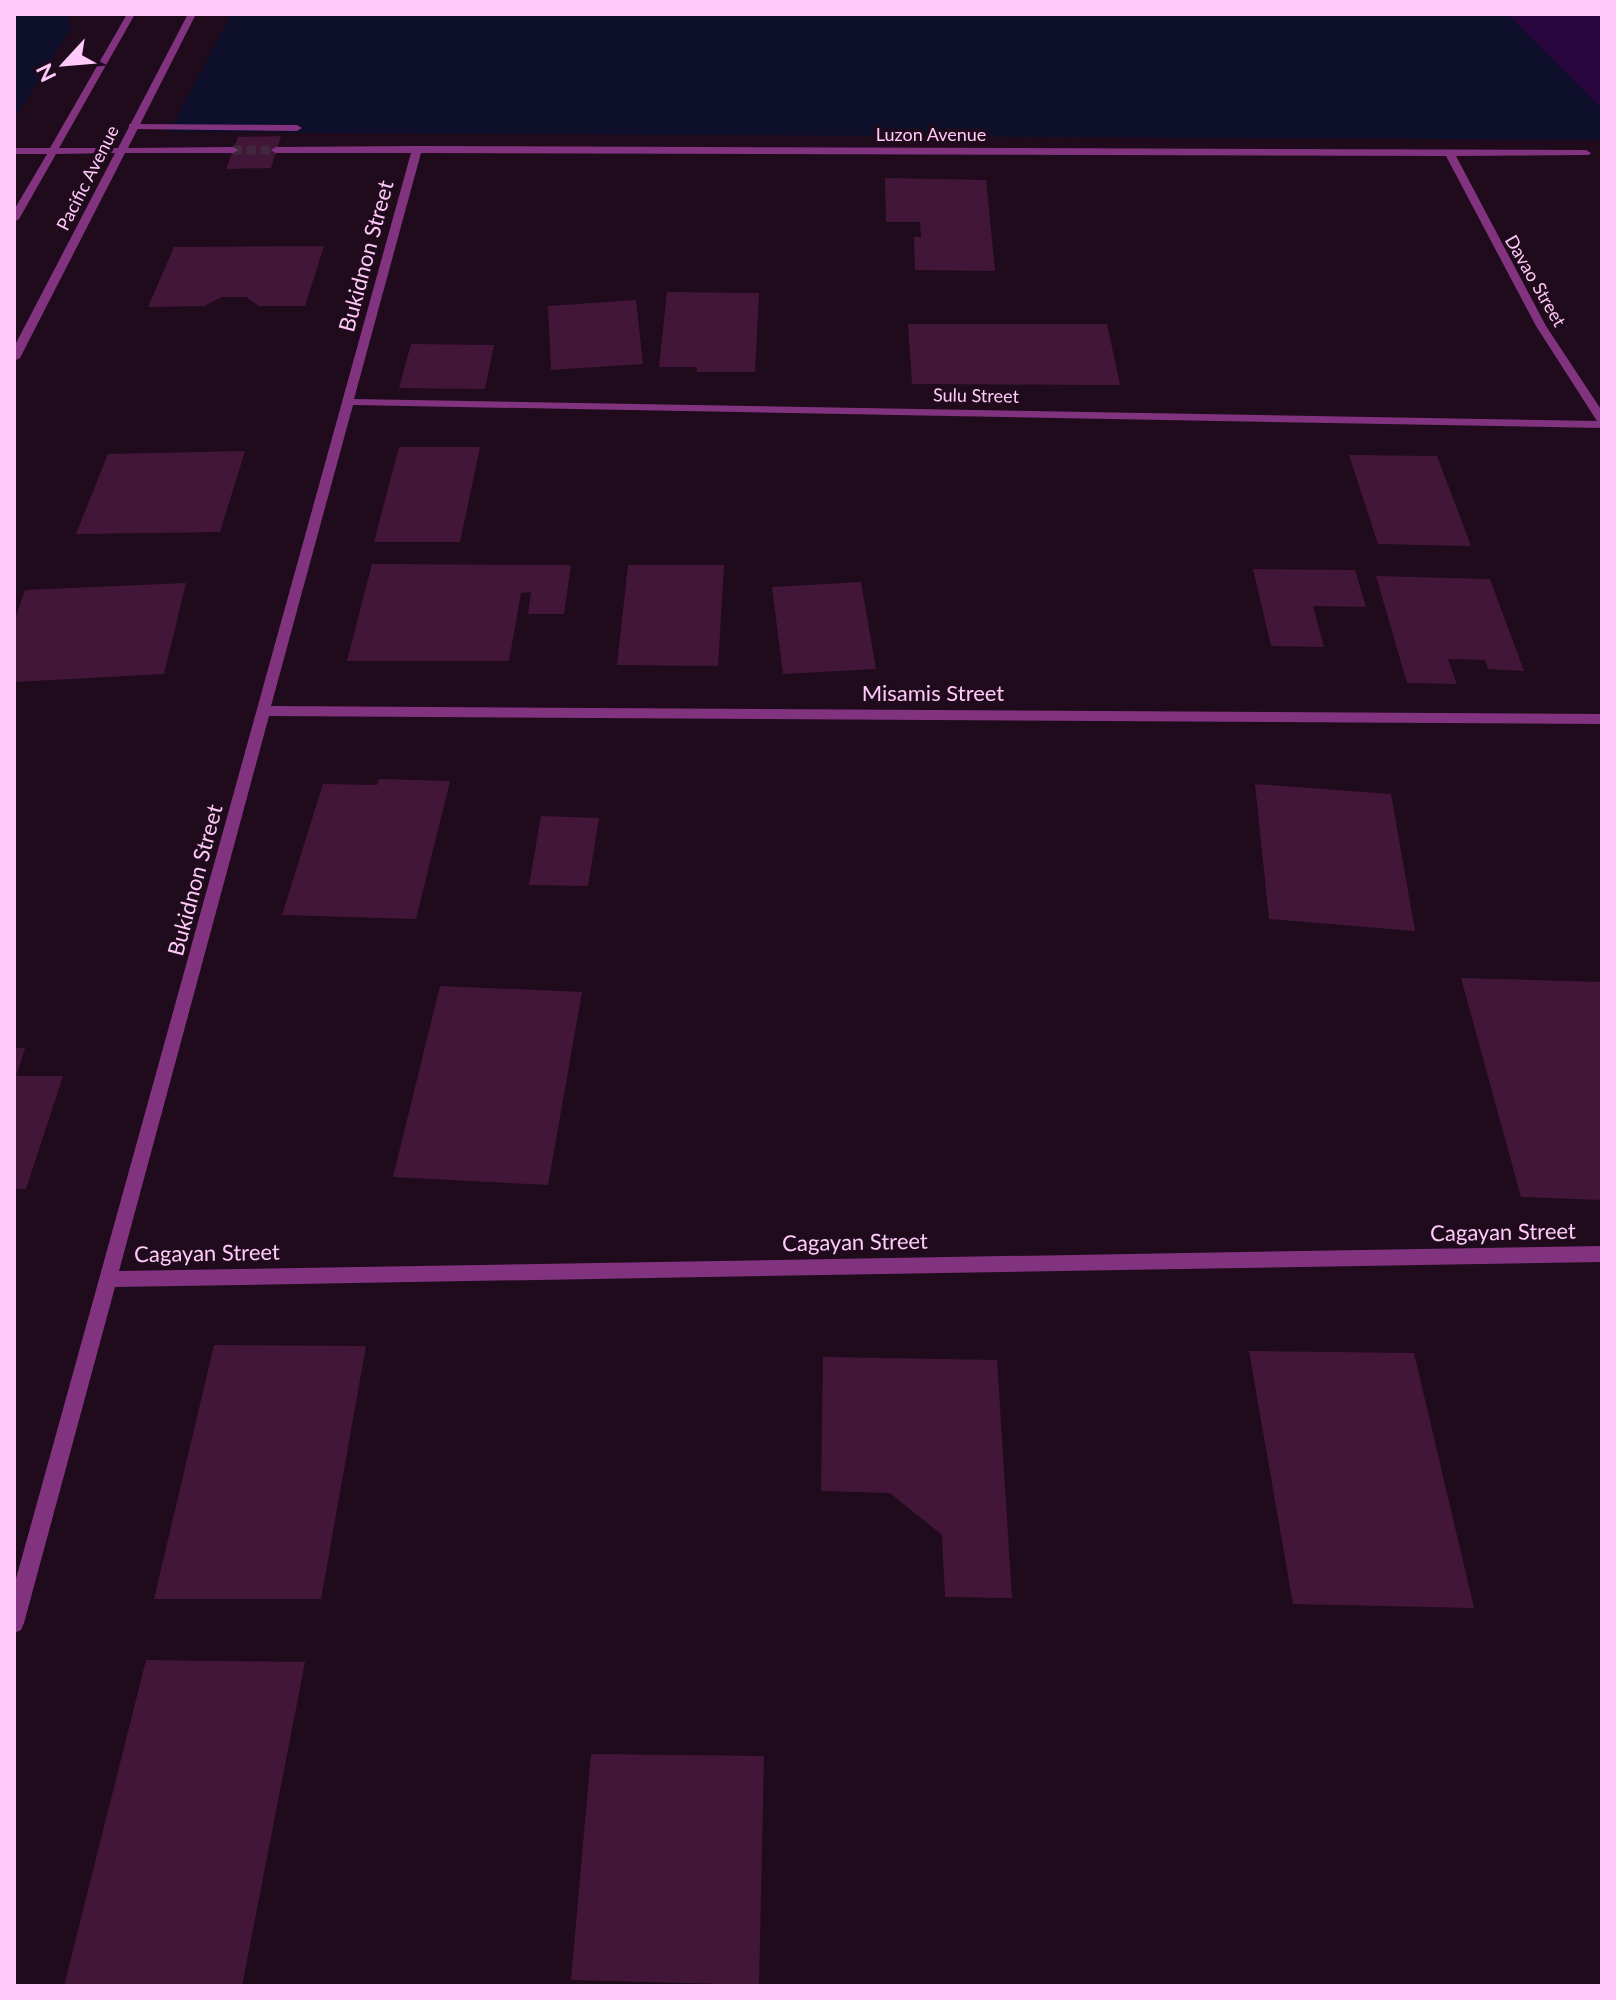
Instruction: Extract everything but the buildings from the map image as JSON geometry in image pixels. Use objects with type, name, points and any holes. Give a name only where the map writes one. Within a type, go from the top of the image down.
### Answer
[{"type":"street","name":"Pacific Avenue","points":[[14,219],[131,14]]},
{"type":"street","name":"Pacific Avenue","points":[[14,358],[192,14]]},
{"type":"street","points":[[132,126],[297,128]]},
{"type":"street","name":"Bukidnon Street","points":[[14,1623],[417,149]]},
{"type":"street","points":[[14,151],[233,150]]},
{"type":"street","name":"Luzon Avenue","points":[[276,150],[1586,153]]},
{"type":"street","name":"Davao Street","points":[[1449,152],[1541,326],[1602,423]]},
{"type":"street","name":"Sulu Street","points":[[350,402],[1602,423]]},
{"type":"street","name":"Misamis Street","points":[[264,711],[1602,719]]},
{"type":"street","name":"Cagayan Street","points":[[109,1279],[1602,1254]]},
{"type":"shaded area","points":[[14,14],[68,14],[71,28],[14,120]]},
{"type":"shaded area","points":[[231,14],[1508,14],[1602,109],[1602,140],[169,132]]},
{"type":"shaded area","points":[[1508,14],[1602,14],[1602,109]]},
{"type":"tunnel","points":[[233,150],[276,150]]}]
